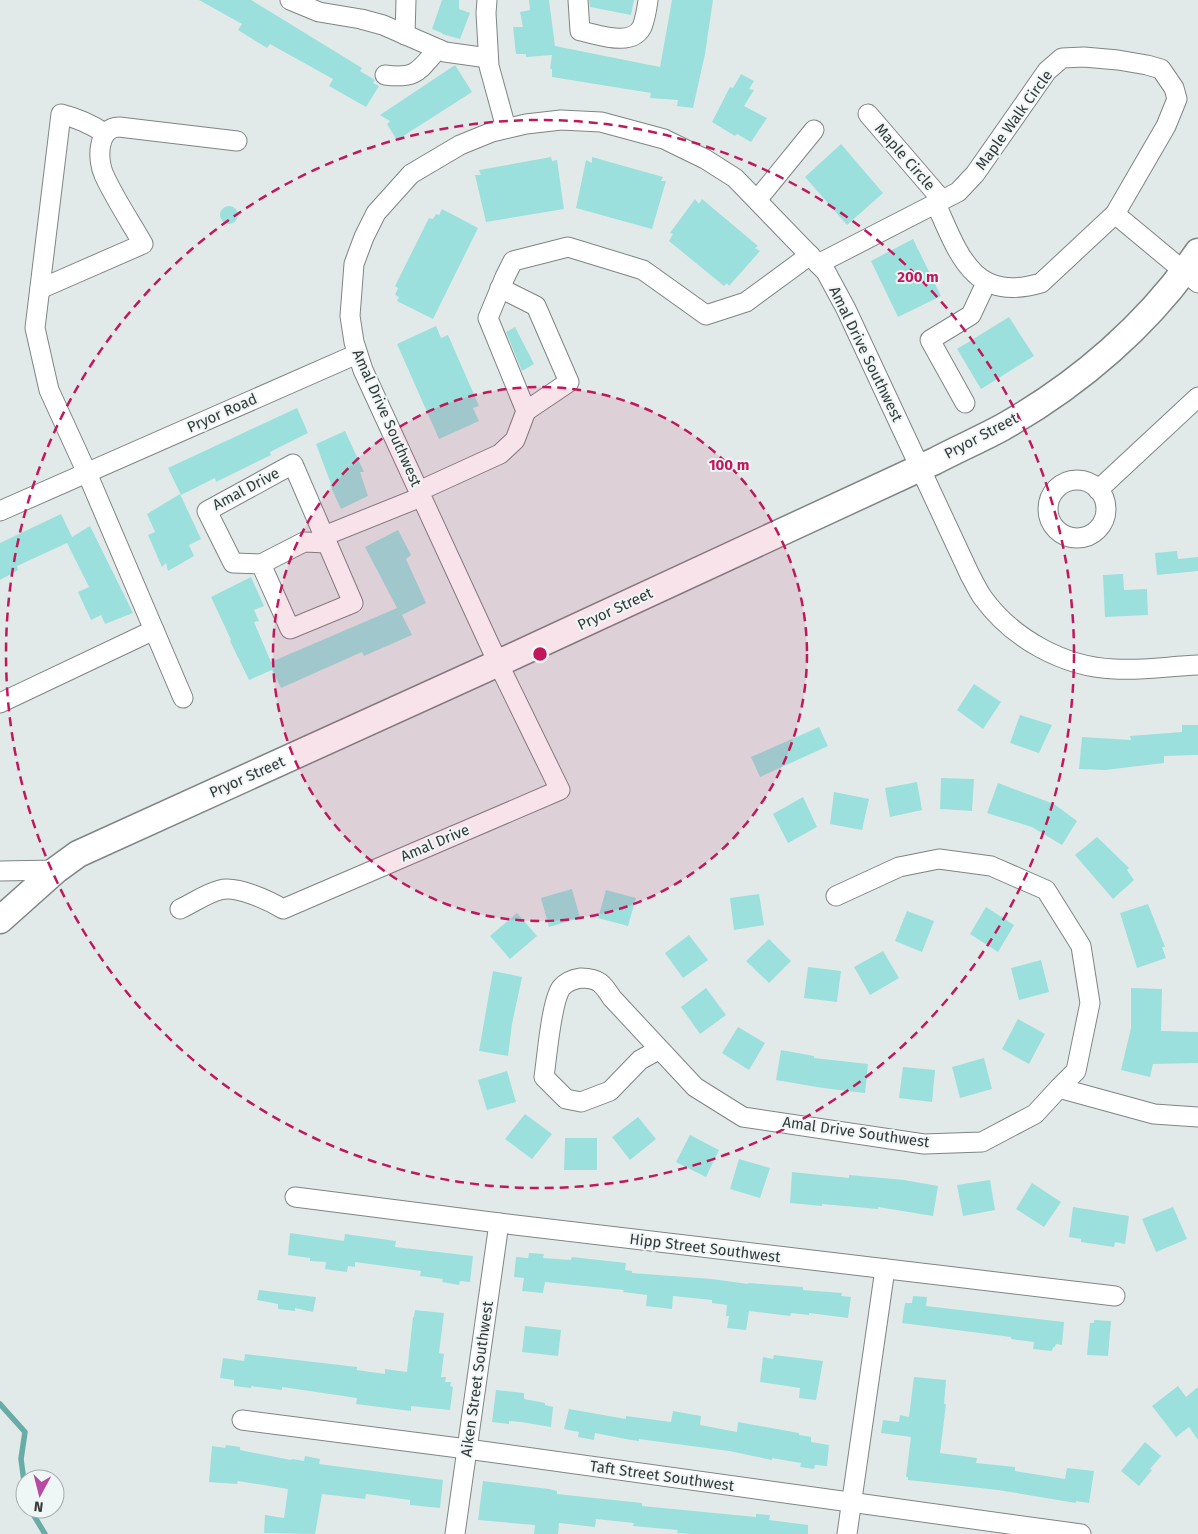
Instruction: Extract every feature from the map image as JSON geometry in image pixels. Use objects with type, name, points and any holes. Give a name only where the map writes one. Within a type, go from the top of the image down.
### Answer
[{"type":"main road","name":"Pryor Street","points":[[0,920],[56,870],[78,854],[498,663],[1003,427],[1064,389],[1126,337],[1194,269]]},
{"type":"street","points":[[290,0],[319,12],[361,19],[383,25],[445,52],[488,58]]},
{"type":"street","points":[[405,36],[406,0]]},
{"type":"street","points":[[487,0],[489,66],[506,128]]},
{"type":"street","points":[[578,0],[580,31],[620,39],[634,36],[642,27],[648,0]]},
{"type":"street","points":[[385,76],[404,77],[414,74],[438,49]]},
{"type":"street","name":"Maple Walk Circle","points":[[500,288],[513,261],[568,247],[643,270],[706,315],[746,302],[814,260],[958,192],[975,174],[1047,71],[1062,58],[1084,57],[1118,60],[1161,70],[1174,88],[1177,99],[1166,126],[1115,214],[1041,282],[1026,287],[1004,288],[986,283]]},
{"type":"street","points":[[104,133],[92,125],[61,114],[35,328],[49,390],[87,473],[183,698]]},
{"type":"street","name":"Maple Circle","points":[[868,114],[939,202]]},
{"type":"street","name":"Amal Drive Southwest","points":[[498,663],[357,354],[350,316],[354,264],[364,237],[376,214],[411,174],[460,145],[492,132],[526,124],[562,120],[601,122],[664,139],[705,159],[736,178],[826,272],[846,309],[974,583],[984,598],[1014,631],[1052,655],[1082,665],[1114,669],[1198,665]]},
{"type":"street","points":[[40,289],[143,244],[103,173],[101,141],[104,133],[113,127],[119,127],[237,141]]},
{"type":"street","points":[[756,200],[814,130]]},
{"type":"street","points":[[939,202],[956,249],[968,266],[986,283],[971,316],[930,340],[965,403]]},
{"type":"street","points":[[1115,214],[1194,269]]},
{"type":"street","points":[[500,288],[536,306],[569,382],[526,411],[488,318],[500,288]]},
{"type":"street","name":"Pryor Road","points":[[0,511],[357,354]]},
{"type":"street","points":[[1098,490],[1198,397]]},
{"type":"street","name":"Amal Drive","points":[[261,564],[290,629],[353,603],[326,540],[293,464],[207,510],[233,563],[261,564],[304,542],[326,540],[500,454],[516,440],[526,411]]},
{"type":"street","points":[[0,703],[154,630]]},
{"type":"street","name":"Amal Drive","points":[[180,909],[221,889],[246,892],[284,909],[560,790],[498,663]]},
{"type":"street","name":"Amal Drive Southwest","points":[[658,1050],[640,1060],[610,1091],[581,1102],[566,1098],[544,1077],[555,1003],[562,988],[573,978],[590,978],[602,983],[612,998],[658,1050],[695,1087],[743,1117],[924,1144],[982,1142],[1035,1114],[1076,1071],[1090,1003],[1081,946],[1046,890],[991,866],[939,859],[899,867],[836,896]]},
{"type":"street","points":[[0,871],[56,870]]},
{"type":"street","points":[[1059,1088],[1154,1114],[1198,1118]]},
{"type":"street","name":"Hipp Street Southwest","points":[[295,1197],[499,1224],[1115,1296]]},
{"type":"street","name":"Aiken Street Southwest","points":[[455,1534],[499,1224]]},
{"type":"street","points":[[847,1534],[885,1269]]},
{"type":"street","name":"Taft Street Southwest","points":[[242,1420],[467,1449],[1081,1534]]},
{"type":"building","points":[[199,0],[251,0],[362,68],[360,71],[375,80],[373,83],[379,86],[366,107],[329,86],[333,79],[270,44],[267,48],[238,30],[242,24]]},
{"type":"building","points":[[442,0],[459,0],[459,9],[470,13],[460,39],[432,29]]},
{"type":"building","points":[[529,0],[549,0],[555,46],[660,67],[672,0],[713,0],[705,54],[693,108],[677,106],[678,100],[650,98],[651,93],[552,77],[552,69],[550,69],[552,55],[526,57],[526,54],[516,54],[513,27],[523,27],[520,12],[530,10]]},
{"type":"building","points":[[589,0],[634,0],[631,15],[590,7]]},
{"type":"building","points":[[455,65],[472,92],[397,140],[387,124],[390,121],[380,115]]},
{"type":"building","points":[[741,74],[754,81],[749,89],[754,90],[744,106],[767,118],[751,142],[737,134],[735,136],[712,122],[730,87],[733,88]]},
{"type":"building","points":[[841,144],[883,193],[847,225],[805,177]]},
{"type":"building","points":[[551,157],[552,161],[557,160],[564,209],[486,222],[475,175],[481,175],[479,170]]},
{"type":"building","points":[[592,157],[663,177],[661,181],[666,181],[652,229],[576,208],[586,160],[592,163]]},
{"type":"building","points":[[695,199],[699,204],[702,199],[758,246],[755,248],[760,251],[729,286],[727,283],[724,286],[669,241],[673,234],[670,233]]},
{"type":"building","points":[[225,206],[233,206],[238,211],[236,222],[225,224],[220,219],[220,211]]},
{"type":"building","points":[[442,209],[478,228],[433,319],[397,301],[399,297],[395,295],[398,288],[395,286],[429,218],[433,219],[436,214],[439,215]]},
{"type":"building","points":[[913,239],[941,296],[898,317],[871,261]]},
{"type":"building","points":[[1009,317],[1034,356],[981,389],[957,349]]},
{"type":"building","points":[[436,326],[441,338],[448,335],[479,406],[473,408],[479,421],[439,439],[397,344]]},
{"type":"building","points":[[515,327],[534,364],[522,371],[506,332]]},
{"type":"building","points":[[297,408],[308,433],[270,452],[271,455],[216,482],[215,478],[181,495],[168,468]]},
{"type":"building","points":[[345,431],[364,472],[360,472],[368,496],[341,509],[330,485],[316,444]]},
{"type":"building","points":[[180,494],[201,539],[189,545],[194,556],[168,571],[166,563],[162,567],[148,535],[155,532],[147,514]]},
{"type":"building","points":[[61,514],[72,537],[90,526],[133,613],[105,624],[101,615],[91,620],[78,592],[89,587],[67,543],[17,566],[18,570],[0,580],[0,543]]},
{"type":"building","points":[[398,530],[411,555],[406,559],[426,603],[402,615],[412,635],[364,656],[362,652],[281,688],[272,670],[249,680],[211,597],[251,577],[264,606],[254,610],[259,621],[254,622],[271,662],[397,608],[365,547]]},
{"type":"building","points":[[1177,551],[1178,559],[1198,557],[1198,571],[1157,575],[1155,553]]},
{"type":"building","points":[[1123,574],[1124,590],[1147,589],[1148,615],[1105,617],[1103,575]]},
{"type":"building","points":[[974,684],[1001,702],[983,729],[957,710]]},
{"type":"building","points":[[1020,715],[1052,725],[1039,753],[1010,743]]},
{"type":"building","points":[[1182,725],[1198,725],[1198,755],[1164,756],[1164,763],[1105,770],[1079,769],[1082,737],[1131,740],[1130,736],[1182,732]]},
{"type":"building","points":[[819,727],[828,746],[760,777],[751,757]]},
{"type":"building","points":[[941,778],[974,779],[972,811],[940,809]]},
{"type":"building","points":[[917,782],[922,810],[890,817],[885,788]]},
{"type":"building","points":[[998,783],[1054,804],[1077,821],[1062,845],[1032,827],[987,813]]},
{"type":"building","points":[[834,792],[869,799],[862,830],[830,824]]},
{"type":"building","points":[[803,797],[817,827],[788,843],[773,814]]},
{"type":"building","points":[[1097,837],[1129,868],[1127,870],[1134,880],[1113,899],[1075,855]]},
{"type":"building","points":[[572,889],[580,918],[549,927],[541,898]]},
{"type":"building","points":[[606,890],[636,898],[628,926],[598,918]]},
{"type":"building","points":[[759,894],[764,925],[734,930],[730,898]]},
{"type":"building","points":[[1148,904],[1165,947],[1162,947],[1166,958],[1137,968],[1120,913]]},
{"type":"building","points":[[986,907],[1014,925],[998,952],[970,934]]},
{"type":"building","points":[[907,911],[934,921],[922,952],[895,941]]},
{"type":"building","points":[[517,913],[537,936],[510,959],[490,936]]},
{"type":"building","points":[[689,935],[708,960],[683,978],[665,953]]},
{"type":"building","points":[[769,939],[791,961],[769,983],[746,961]]},
{"type":"building","points":[[883,951],[899,978],[870,995],[854,967]]},
{"type":"building","points":[[1041,960],[1049,992],[1019,1000],[1011,968]]},
{"type":"building","points":[[808,967],[841,971],[837,1002],[804,998]]},
{"type":"building","points":[[493,971],[522,977],[512,1024],[508,1056],[479,1051]]},
{"type":"building","points":[[706,988],[726,1015],[700,1034],[681,1007]]},
{"type":"building","points":[[1131,988],[1162,989],[1161,1031],[1198,1032],[1198,1063],[1153,1064],[1150,1077],[1121,1070],[1131,1028]]},
{"type":"building","points":[[1018,1019],[1045,1034],[1029,1064],[1002,1049]]},
{"type":"building","points":[[738,1027],[765,1043],[749,1070],[722,1053]]},
{"type":"building","points":[[781,1050],[814,1056],[814,1058],[868,1064],[865,1093],[776,1080]]},
{"type":"building","points":[[984,1058],[992,1089],[960,1098],[952,1067]]},
{"type":"building","points":[[903,1067],[935,1070],[932,1102],[899,1098]]},
{"type":"building","points":[[507,1071],[516,1102],[487,1110],[478,1080]]},
{"type":"building","points":[[525,1114],[552,1134],[532,1159],[505,1139]]},
{"type":"building","points":[[638,1117],[656,1139],[630,1160],[612,1137]]},
{"type":"building","points":[[690,1135],[719,1150],[706,1177],[676,1162]]},
{"type":"building","points":[[565,1138],[597,1138],[597,1170],[564,1170]]},
{"type":"building","points":[[739,1159],[770,1168],[760,1198],[730,1189]]},
{"type":"building","points":[[792,1172],[849,1178],[849,1175],[904,1180],[938,1186],[933,1216],[878,1207],[878,1209],[790,1203]]},
{"type":"building","points":[[990,1180],[995,1210],[963,1216],[957,1185]]},
{"type":"building","points":[[1032,1183],[1061,1202],[1044,1227],[1016,1209]]},
{"type":"building","points":[[1073,1207],[1129,1216],[1125,1244],[1115,1242],[1114,1247],[1081,1242],[1081,1239],[1069,1237]]},
{"type":"building","points":[[1173,1207],[1187,1239],[1156,1252],[1142,1219]]},
{"type":"building","points":[[290,1233],[344,1241],[345,1234],[396,1241],[395,1247],[473,1256],[470,1282],[460,1281],[459,1285],[442,1282],[443,1279],[420,1276],[421,1271],[355,1262],[355,1267],[348,1266],[347,1272],[325,1269],[326,1262],[310,1261],[310,1258],[288,1255]]},
{"type":"building","points":[[529,1253],[544,1254],[543,1258],[571,1260],[572,1257],[626,1263],[625,1270],[632,1271],[632,1273],[803,1287],[803,1290],[842,1293],[841,1296],[851,1297],[848,1318],[809,1313],[809,1315],[791,1313],[790,1316],[749,1311],[746,1330],[727,1328],[729,1316],[726,1316],[727,1305],[712,1303],[712,1300],[673,1296],[672,1309],[646,1306],[647,1295],[623,1292],[624,1290],[545,1282],[543,1293],[522,1291],[524,1278],[514,1277],[516,1257],[528,1258]]},
{"type":"building","points":[[259,1290],[316,1297],[313,1312],[295,1308],[295,1311],[278,1309],[278,1304],[257,1300]]},
{"type":"building","points":[[913,1296],[927,1297],[926,1306],[1064,1322],[1062,1345],[1056,1344],[1052,1351],[1033,1349],[1034,1342],[1011,1339],[1011,1337],[902,1323],[905,1303],[912,1303]]},
{"type":"building","points":[[415,1310],[444,1313],[439,1353],[444,1354],[441,1377],[446,1377],[445,1382],[451,1382],[450,1386],[453,1387],[450,1410],[411,1406],[411,1411],[356,1404],[357,1398],[282,1387],[282,1390],[234,1386],[234,1380],[220,1378],[223,1358],[244,1361],[245,1354],[357,1367],[357,1370],[385,1374],[385,1369],[407,1372]]},
{"type":"building","points":[[1094,1320],[1111,1321],[1108,1356],[1087,1355],[1090,1323],[1094,1323]]},
{"type":"building","points":[[525,1326],[561,1330],[558,1356],[522,1352]]},
{"type":"building","points":[[774,1355],[823,1361],[816,1400],[799,1398],[800,1388],[760,1382],[763,1357],[773,1359]]},
{"type":"building","points":[[914,1377],[946,1380],[944,1404],[946,1404],[940,1453],[977,1458],[976,1463],[1015,1467],[1015,1471],[1065,1479],[1067,1468],[1094,1471],[1089,1503],[1076,1501],[1076,1503],[998,1490],[908,1480],[908,1477],[906,1477],[911,1437],[881,1433],[883,1420],[899,1422],[900,1415],[909,1417]]},
{"type":"building","points":[[1178,1386],[1186,1397],[1198,1387],[1198,1440],[1189,1427],[1176,1437],[1152,1406]]},
{"type":"building","points":[[496,1390],[524,1393],[524,1399],[545,1403],[545,1405],[553,1407],[551,1427],[521,1422],[509,1421],[509,1424],[492,1422]]},
{"type":"building","points":[[569,1409],[626,1419],[626,1416],[671,1422],[673,1411],[701,1416],[700,1425],[737,1432],[738,1422],[799,1433],[799,1435],[811,1437],[811,1442],[829,1445],[827,1466],[815,1465],[814,1469],[800,1467],[801,1463],[772,1458],[772,1460],[729,1451],[639,1439],[639,1441],[631,1440],[595,1433],[594,1440],[578,1437],[579,1432],[564,1429]]},
{"type":"building","points":[[1145,1442],[1161,1456],[1139,1486],[1121,1471]]},
{"type":"building","points":[[226,1445],[240,1447],[240,1450],[291,1460],[304,1461],[305,1456],[320,1459],[319,1464],[443,1480],[440,1508],[410,1505],[410,1500],[366,1494],[365,1499],[322,1494],[315,1534],[264,1533],[265,1515],[284,1518],[288,1489],[238,1481],[237,1484],[209,1482],[212,1446],[225,1448]]},
{"type":"building","points":[[483,1481],[549,1489],[557,1491],[557,1494],[642,1503],[642,1506],[756,1517],[756,1514],[770,1515],[769,1520],[808,1525],[808,1534],[691,1534],[677,1533],[678,1530],[633,1526],[634,1523],[596,1519],[595,1527],[559,1523],[558,1534],[534,1534],[535,1525],[478,1520]]},
{"type":"waterway","points":[[0,1404],[25,1432],[21,1459],[22,1469]]},
{"type":"waterway","points":[[36,1519],[45,1534]]}]
